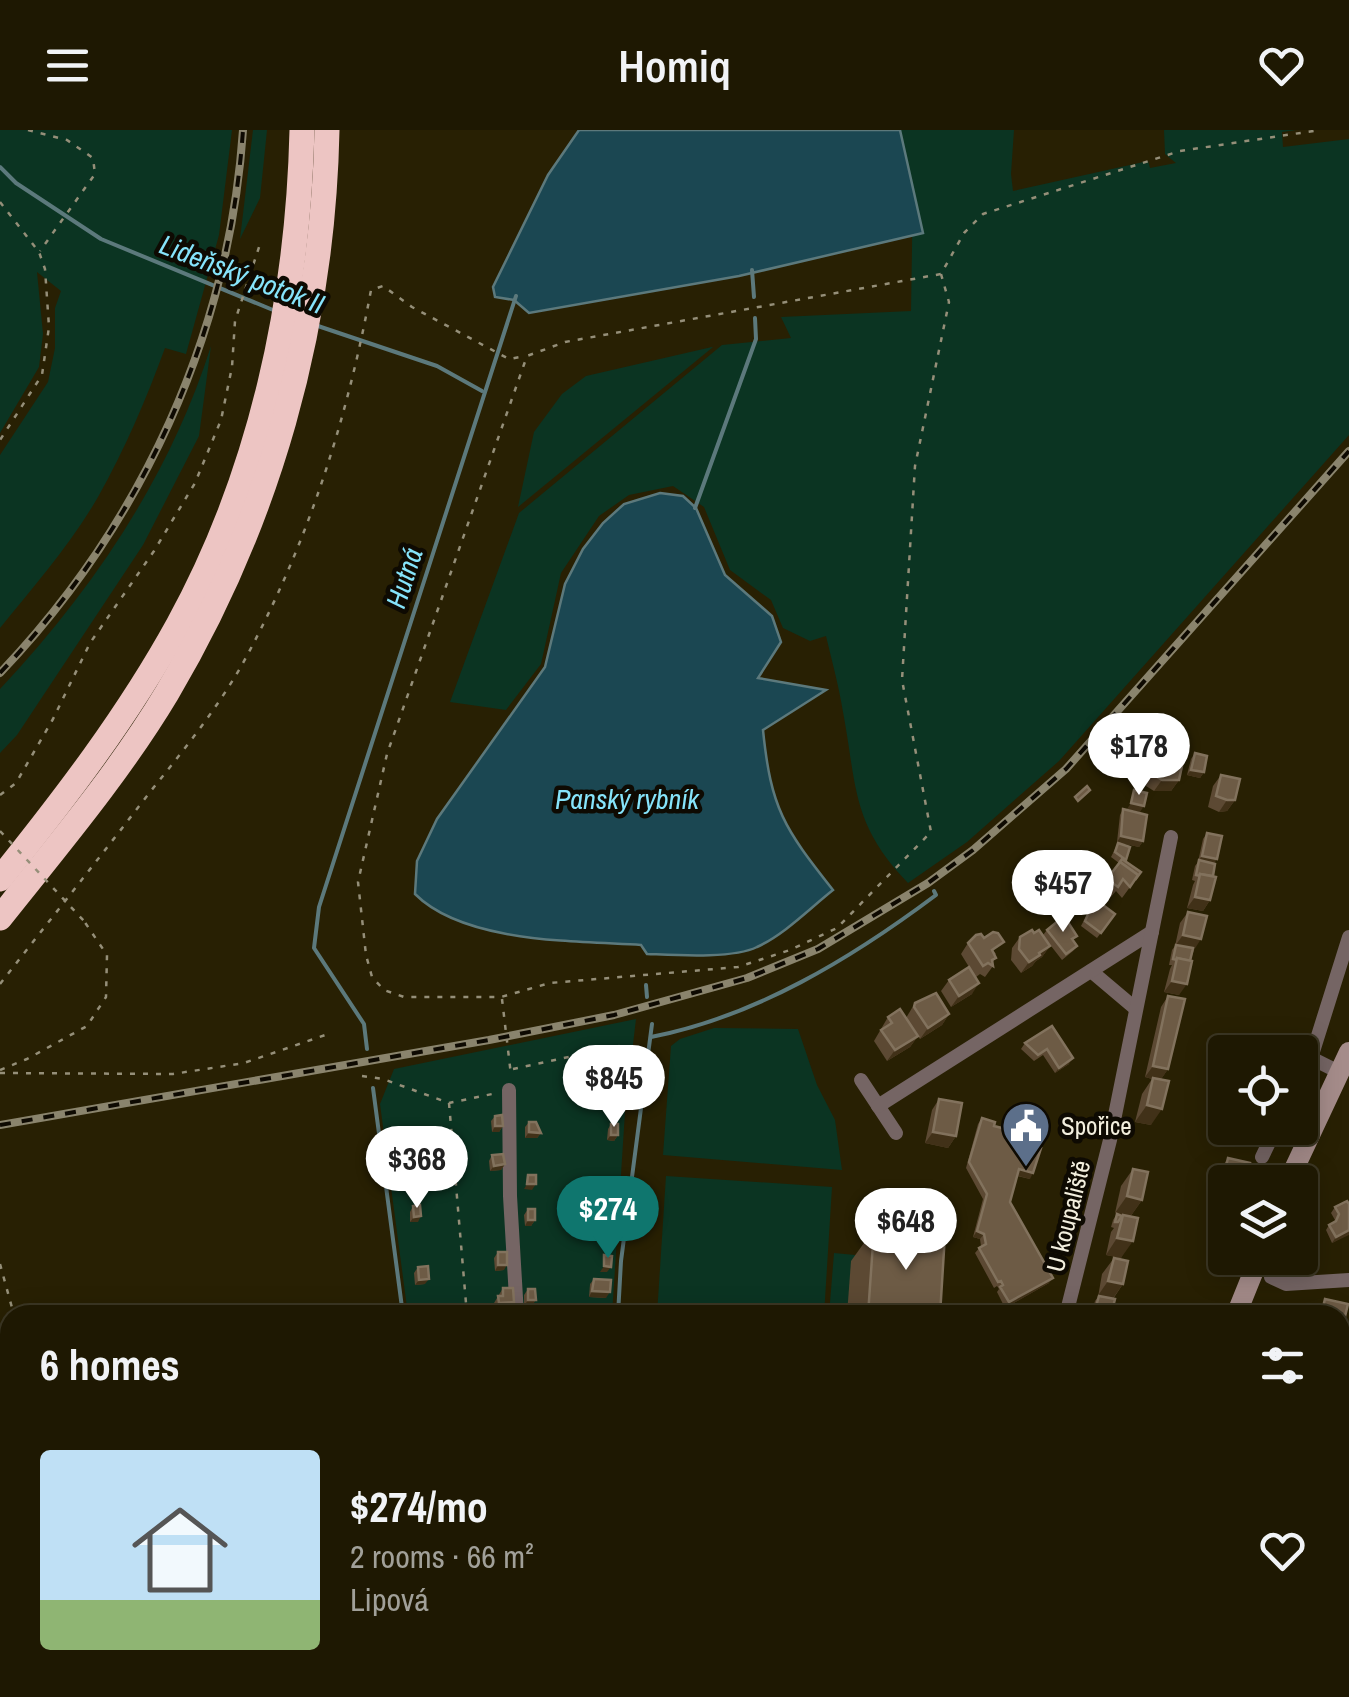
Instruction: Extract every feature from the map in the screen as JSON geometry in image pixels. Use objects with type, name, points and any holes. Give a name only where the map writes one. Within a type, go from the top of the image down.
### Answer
[{"type":"highway","points":[[0,918],[121,762],[166,694],[201,631],[256,509],[302,358],[302,130]]},
{"type":"highway","points":[[0,879],[99,751],[179,623],[209,561],[246,466],[278,344],[302,286],[323,210],[327,130]]},
{"type":"street","name":"U koupaliště","points":[[1069,1305],[1110,1140],[1171,836]]},
{"type":"street","points":[[878,1106],[1152,932]]},
{"type":"street","points":[[1317,1035],[1349,937]]},
{"type":"street","points":[[1090,971],[1136,1009]]},
{"type":"street","points":[[1296,1165],[1349,1052]]},
{"type":"street","points":[[1318,1062],[1339,1072]]},
{"type":"street","points":[[861,1080],[896,1132]]},
{"type":"street","points":[[510,1090],[510,1196],[516,1305]]},
{"type":"street","points":[[1262,1157],[1268,1145]]},
{"type":"street","points":[[1240,1305],[1252,1275]]},
{"type":"street","points":[[1271,1277],[1286,1284],[1349,1280]]},
{"type":"path","points":[[28,130],[66,140],[93,158],[94,174],[82,195],[39,252]]},
{"type":"path","points":[[527,356],[387,754],[358,882],[372,977],[384,990],[404,997],[501,998],[550,983],[738,967],[790,950],[836,928],[931,832],[902,680],[915,466],[949,302],[941,274],[964,233],[983,214],[1180,151],[1320,130]]},
{"type":"path","points":[[0,202],[39,252],[45,269],[49,326],[42,375],[0,440]]},
{"type":"path","points":[[0,795],[16,783],[90,644],[195,483],[221,420],[232,366],[234,321],[261,241]]},
{"type":"path","points":[[0,984],[203,724],[242,665],[294,564],[326,473],[353,380],[372,290],[383,286],[509,360],[565,342],[941,274]]},
{"type":"path","points":[[0,831],[84,921],[107,955],[106,997],[87,1026],[0,1071]]},
{"type":"path","points":[[362,1076],[383,1079],[449,1103],[510,1090],[512,1069],[501,998]]},
{"type":"path","points":[[0,1071],[173,1074],[244,1063],[330,1034]]},
{"type":"path","points":[[512,1069],[624,1045]]},
{"type":"path","points":[[449,1103],[466,1305]]},
{"type":"path","points":[[0,1264],[11,1305]]},
{"type":"green space","points":[[0,130],[232,130],[219,235],[186,354],[165,348],[98,497],[64,548],[0,628],[0,455],[48,382],[55,348],[55,308],[61,291],[37,272],[43,334],[39,367],[0,433]]},
{"type":"green space","points":[[253,130],[267,130],[260,198],[240,239]]},
{"type":"green space","points":[[900,130],[1014,130],[1013,191],[1148,161],[1150,168],[1176,163],[1165,154],[1164,130],[1296,130],[1282,132],[1283,147],[1349,139],[1349,435],[1059,761],[967,842],[908,883],[876,842],[859,803],[826,636],[810,641],[783,628],[771,600],[730,570],[704,507],[673,486],[629,495],[599,516],[561,573],[541,664],[506,710],[450,702],[519,513],[722,345],[791,338],[781,317],[911,311],[913,185]]},
{"type":"green space","points":[[211,346],[199,436],[143,545],[17,735],[0,753],[0,689],[66,612],[125,529],[174,441]]},
{"type":"green space","points":[[713,347],[518,507],[534,432],[562,394],[586,376]]},
{"type":"green space","points":[[636,1019],[625,1112],[613,1305],[407,1305],[380,1104],[394,1069]]},
{"type":"green space","points":[[714,1028],[798,1029],[817,1085],[835,1120],[842,1170],[663,1155],[671,1046]]},
{"type":"green space","points":[[666,1176],[832,1187],[825,1305],[658,1305]]},
{"type":"green space","points":[[834,1253],[855,1255],[855,1262],[909,1305],[830,1305]]},
{"type":"water","points":[[579,130],[900,130],[923,233],[739,276],[529,313],[514,300],[495,297],[493,287],[548,175]]},
{"type":"water","name":"Panský rybník","points":[[660,493],[683,496],[696,508],[725,575],[772,616],[781,642],[758,678],[826,690],[763,730],[770,780],[783,816],[833,890],[767,942],[746,951],[719,955],[647,954],[641,945],[522,936],[491,931],[436,910],[415,894],[417,861],[437,819],[545,667],[565,584],[583,549],[624,504]]},
{"type":"building","points":[[1162,745],[1185,752],[1179,780],[1162,780],[1154,775]]},
{"type":"building","points":[[1195,753],[1207,756],[1204,772],[1191,770]]},
{"type":"building","points":[[1221,775],[1240,779],[1235,800],[1216,796]]},
{"type":"building","points":[[1087,786],[1090,790],[1078,801],[1075,797]]},
{"type":"building","points":[[1134,790],[1147,793],[1144,806],[1131,803]]},
{"type":"building","points":[[1123,809],[1147,815],[1143,841],[1121,836]]},
{"type":"building","points":[[1207,833],[1222,836],[1217,859],[1202,856]]},
{"type":"building","points":[[1118,843],[1130,847],[1126,860],[1115,852]]},
{"type":"building","points":[[1122,859],[1141,872],[1135,880],[1138,875],[1120,862]]},
{"type":"building","points":[[1199,860],[1215,864],[1213,876],[1196,875]]},
{"type":"building","points":[[1120,862],[1138,875],[1130,887],[1123,879],[1118,887],[1107,879]]},
{"type":"building","points":[[1200,874],[1216,877],[1210,900],[1195,897]]},
{"type":"building","points":[[1095,899],[1115,914],[1101,933],[1085,921]]},
{"type":"building","points":[[1188,912],[1207,916],[1201,939],[1183,935]]},
{"type":"building","points":[[1064,916],[1077,936],[1072,939],[1077,946],[1066,954],[1047,930]]},
{"type":"building","points":[[1039,930],[1050,946],[1029,962],[1019,949],[1020,937]]},
{"type":"building","points":[[993,932],[1004,942],[992,950],[996,958],[992,960],[993,966],[983,966],[968,943],[976,935],[984,938]]},
{"type":"building","points":[[1176,945],[1193,948],[1190,961],[1173,959]]},
{"type":"building","points":[[1177,958],[1192,961],[1187,984],[1172,981]]},
{"type":"building","points":[[969,967],[979,983],[959,996],[949,980]]},
{"type":"building","points":[[936,993],[949,1014],[928,1028],[914,1007]]},
{"type":"building","points":[[1168,996],[1185,999],[1168,1069],[1153,1066]]},
{"type":"building","points":[[900,1009],[918,1036],[895,1050],[881,1030],[892,1023],[888,1017]]},
{"type":"building","points":[[1052,1026],[1073,1058],[1059,1068],[1047,1049],[1038,1055],[1025,1043]]},
{"type":"building","points":[[1153,1078],[1169,1081],[1162,1109],[1147,1105]]},
{"type":"building","points":[[939,1099],[962,1103],[956,1136],[933,1132]]},
{"type":"building","points":[[502,1115],[503,1126],[495,1126],[495,1116]]},
{"type":"building","points":[[982,1118],[995,1122],[994,1126],[1029,1131],[1026,1144],[1041,1148],[1033,1173],[1019,1169],[1010,1202],[1053,1278],[1009,1302],[1000,1287],[1001,1281],[998,1282],[979,1248],[986,1244],[984,1234],[977,1231],[987,1194],[969,1162]]},
{"type":"building","points":[[529,1122],[536,1122],[541,1133],[529,1132]]},
{"type":"building","points":[[611,1124],[618,1124],[618,1135],[611,1135]]},
{"type":"building","points":[[503,1154],[505,1164],[494,1166],[492,1155]]},
{"type":"building","points":[[1228,1158],[1250,1163],[1250,1165],[1226,1165]]},
{"type":"building","points":[[1133,1169],[1148,1172],[1142,1200],[1127,1196]]},
{"type":"building","points":[[528,1175],[536,1175],[536,1184],[527,1184]]},
{"type":"building","points":[[1347,1201],[1349,1230],[1336,1237],[1329,1225],[1339,1214],[1335,1207]]},
{"type":"building","points":[[420,1205],[421,1216],[414,1217],[413,1206]]},
{"type":"building","points":[[528,1209],[535,1209],[535,1220],[528,1220]]},
{"type":"building","points":[[607,1211],[615,1211],[614,1222],[606,1222]]},
{"type":"building","points":[[1123,1215],[1138,1218],[1133,1241],[1117,1238]]},
{"type":"building","points":[[874,1229],[945,1234],[941,1305],[869,1305]]},
{"type":"building","points":[[498,1252],[507,1252],[507,1265],[498,1265]]},
{"type":"building","points":[[604,1255],[612,1256],[611,1267],[604,1266]]},
{"type":"building","points":[[1114,1258],[1128,1261],[1123,1284],[1108,1281]]},
{"type":"building","points":[[428,1266],[429,1279],[419,1280],[418,1267]]},
{"type":"building","points":[[594,1279],[611,1280],[610,1292],[592,1291]]},
{"type":"building","points":[[503,1288],[513,1288],[514,1302],[499,1303]]},
{"type":"building","points":[[528,1289],[535,1289],[536,1300],[528,1300]]},
{"type":"building","points":[[1099,1296],[1115,1299],[1114,1305],[1096,1305]]},
{"type":"building","points":[[1325,1299],[1348,1304],[1348,1305],[1324,1305]]},
{"type":"waterway","name":"Lideňský potok II","points":[[0,167],[16,183],[101,239],[273,310]]},
{"type":"waterway","points":[[752,270],[754,297]]},
{"type":"waterway","name":"Hutná","points":[[367,1049],[364,1024],[314,948],[319,907],[516,296]]},
{"type":"waterway","points":[[695,508],[756,339],[755,318]]},
{"type":"waterway","name":"Lideňský potok II","points":[[315,325],[437,366],[482,391]]},
{"type":"waterway","points":[[651,1037],[728,1015],[801,982],[871,941],[936,895],[934,891]]},
{"type":"waterway","points":[[646,985],[647,997]]},
{"type":"waterway","points":[[619,1305],[652,1024]]},
{"type":"waterway","name":"Hutná","points":[[373,1088],[402,1305]]},
{"type":"railway","points":[[0,673],[50,616],[95,555],[135,490],[169,423],[197,353],[219,281],[234,206],[243,130]]},
{"type":"railway","points":[[0,1125],[614,1015],[747,978],[818,949],[928,883],[973,850],[1066,769],[1349,451]]},
{"type":"place","name":"Spořice","points":[[1026,1168]]}]
